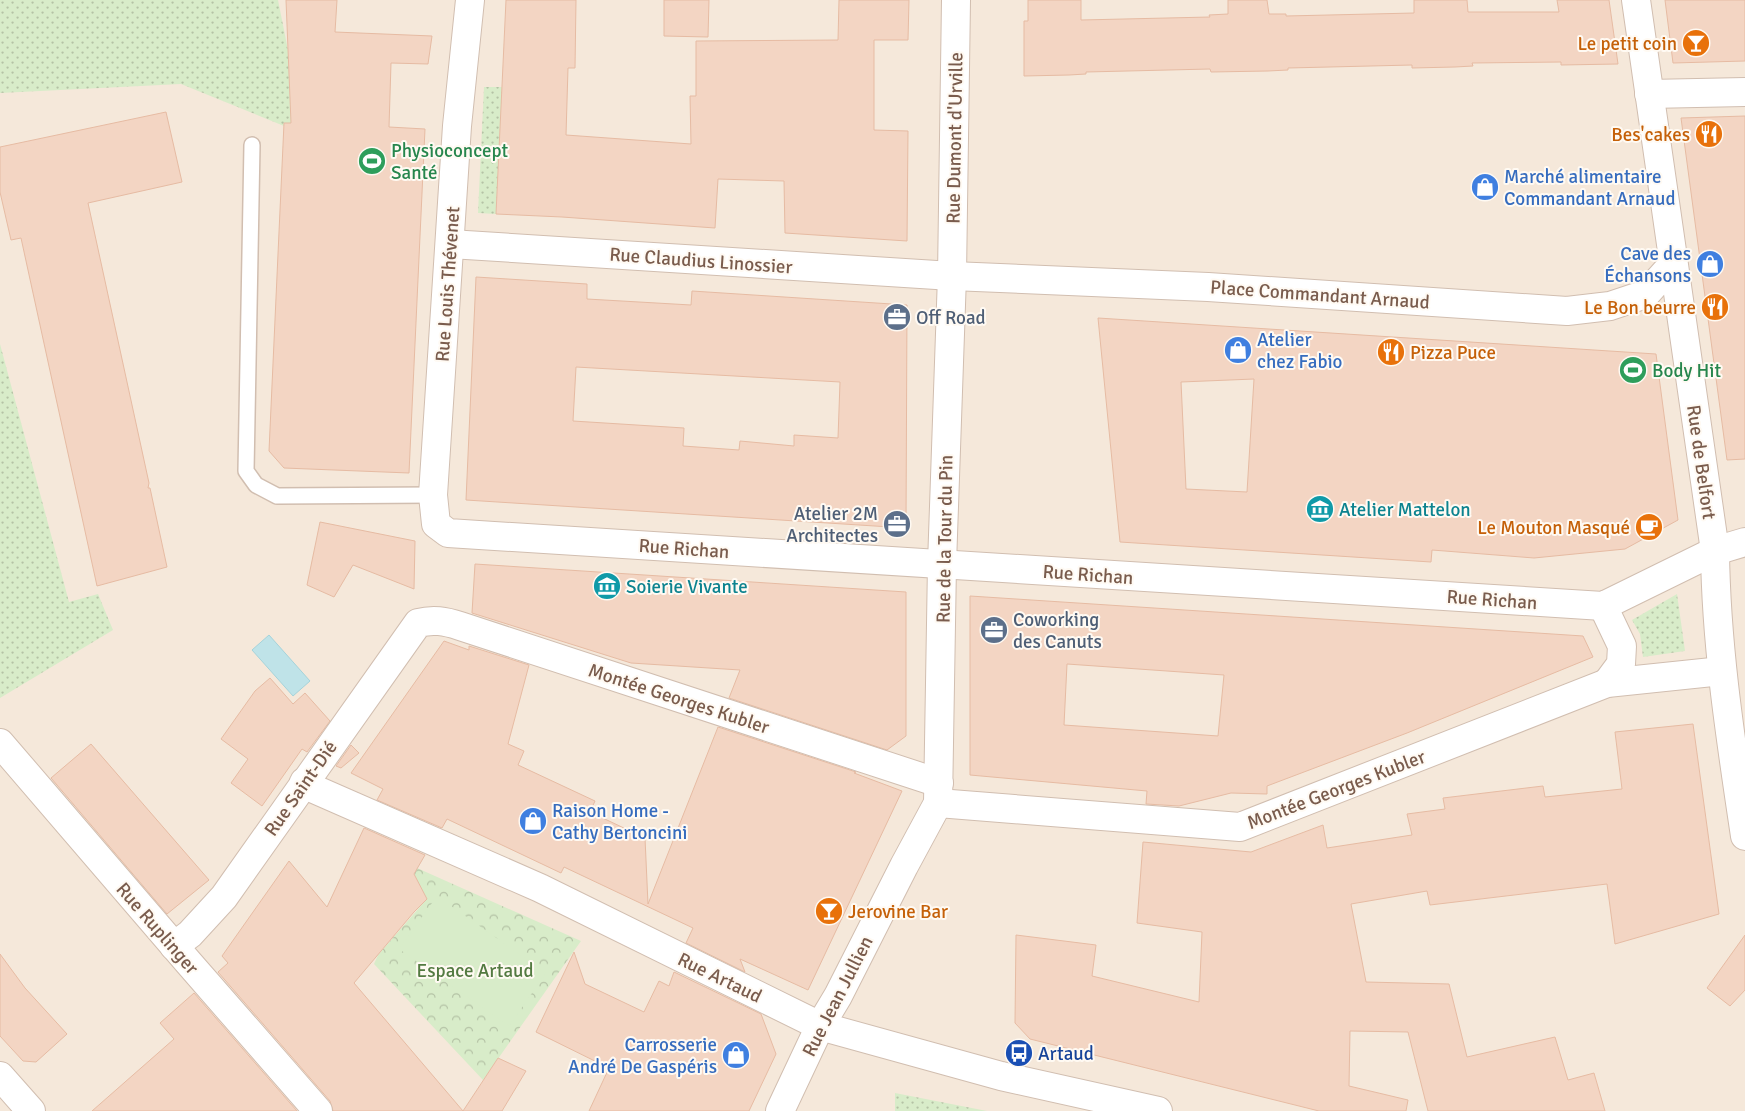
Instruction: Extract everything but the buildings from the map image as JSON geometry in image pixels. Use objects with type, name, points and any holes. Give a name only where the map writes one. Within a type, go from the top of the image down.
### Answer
[{"type":"street","name":"Rue Louis Thévenet","points":[[448,533],[436,524],[433,495],[457,126],[470,0]]},
{"type":"street","name":"Rue Dumont d'Urville","points":[[952,276],[956,0]]},
{"type":"street","name":"Rue de Belfort","points":[[1636,0],[1715,551],[1715,583],[1722,671],[1745,836]]},
{"type":"street","points":[[1649,94],[1745,92]]},
{"type":"street","name":"Rue Claudius Linossier","points":[[450,244],[952,276]]},
{"type":"street","name":"Place Commandant Arnaud","points":[[952,276],[1208,287],[1567,311],[1610,306],[1646,294],[1673,264]]},
{"type":"street","name":"Rue de la Tour du Pin","points":[[938,793],[942,564],[952,276]]},
{"type":"street","name":"Rue Richan","points":[[448,533],[1603,606],[1715,551],[1745,542]]},
{"type":"street","points":[[1603,606],[1622,646],[1621,664],[1607,683]]},
{"type":"street","name":"Montée Georges Kubler","points":[[418,623],[429,620],[444,621],[938,793],[1240,827],[1607,683],[1722,671]]},
{"type":"street","name":"Rue Saint-Dié","points":[[174,946],[190,934],[224,898],[418,623]]},
{"type":"street","name":"Rue Ruplinger","points":[[0,743],[318,1111]]},
{"type":"street","name":"Rue Artaud","points":[[304,782],[314,789],[540,888],[820,1026],[1001,1076],[1158,1111]]},
{"type":"street","name":"Rue Jean Jullien","points":[[780,1111],[820,1026],[838,996],[904,866],[938,793]]},
{"type":"street","points":[[0,1076],[31,1111]]},
{"type":"lane","points":[[252,144],[246,471],[256,485],[277,496],[433,495]]},
{"type":"shaded area","points":[[0,0],[1745,0],[1745,1111],[0,1111]]},
{"type":"green space","points":[[0,0],[278,0],[288,50],[295,123],[284,126],[181,84],[0,93]]},
{"type":"green space","points":[[484,87],[503,87],[496,214],[478,213]]},
{"type":"green space","points":[[0,344],[69,602],[98,594],[113,630],[0,698]]},
{"type":"green space","points":[[1677,594],[1685,651],[1643,657],[1640,634],[1632,620]]},
{"type":"green space","name":"Espace Artaud","points":[[417,868],[581,941],[483,1080],[374,964],[378,955],[425,901],[421,888],[410,879]]},
{"type":"green space","points":[[437,896],[546,973],[509,1026],[399,949]]},
{"type":"green space","points":[[895,1093],[987,1111],[895,1111]]},
{"type":"water","points":[[269,635],[310,681],[293,696],[252,650]]},
{"type":"place","name":"Le petit coin","points":[[1696,43]]},
{"type":"place","name":"Bes'cakes","points":[[1709,134]]},
{"type":"place","name":"Physioconcept Santé","points":[[372,161]]},
{"type":"place","name":"Marché alimentaire Commandant Arnaud","points":[[1485,187]]},
{"type":"place","name":"Cave des Échansons","points":[[1710,264]]},
{"type":"place","name":"Le Bon beurre","points":[[1715,307]]},
{"type":"place","name":"Off Road","points":[[897,317]]},
{"type":"place","name":"Atelier chez Fabio","points":[[1238,350]]},
{"type":"place","name":"Pizza Puce","points":[[1391,352]]},
{"type":"place","name":"Body Hit","points":[[1633,370]]},
{"type":"place","name":"Atelier Mattelon","points":[[1320,509]]},
{"type":"place","name":"Atelier 2M Architectes","points":[[897,524]]},
{"type":"place","name":"Le Mouton Masqué","points":[[1649,527]]},
{"type":"place","name":"Soierie Vivante","points":[[607,586]]},
{"type":"place","name":"Coworking des Canuts","points":[[994,630]]},
{"type":"place","name":"Raison Home - Cathy Bertoncini","points":[[533,821]]},
{"type":"place","name":"Jerovine Bar","points":[[829,911]]},
{"type":"place","name":"Artaud","points":[[1019,1053]]},
{"type":"place","name":"Carrosserie André De Gaspéris","points":[[736,1055]]}]
